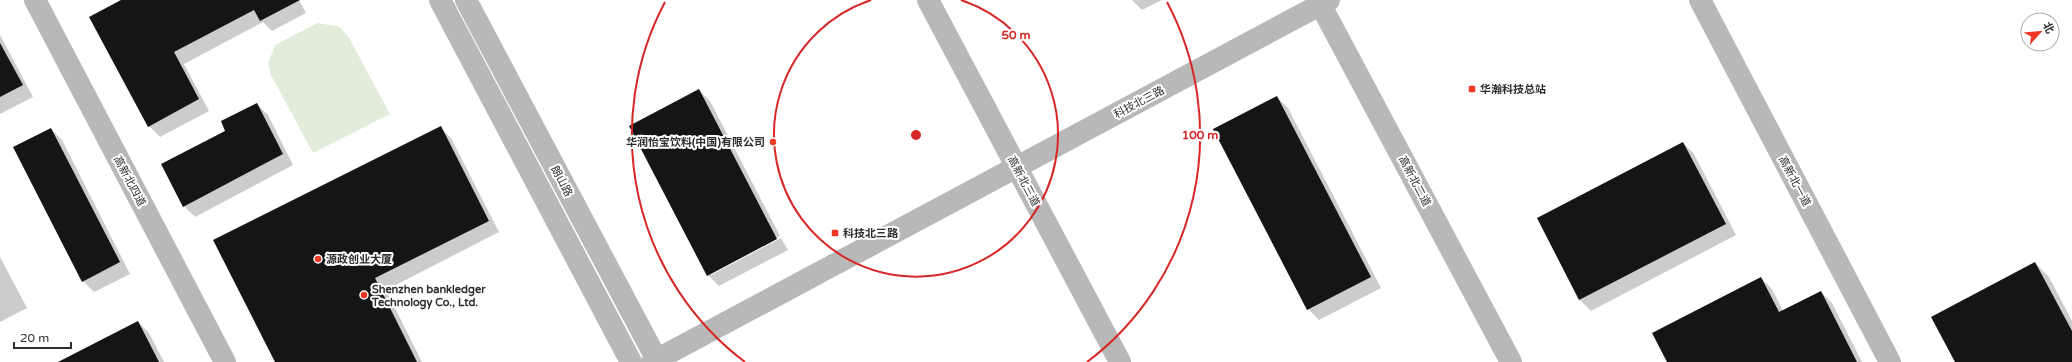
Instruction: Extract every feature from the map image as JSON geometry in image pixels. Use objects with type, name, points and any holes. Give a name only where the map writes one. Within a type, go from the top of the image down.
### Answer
[{"type":"street","name":"高新北四道","points":[[35,0],[225,362]]},
{"type":"street","points":[[440,0],[632,362]]},
{"type":"street","name":"朗山路","points":[[466,0],[656,361]]},
{"type":"street","name":"高新北三道","points":[[928,0],[1120,362]]},
{"type":"street","name":"高新北一道","points":[[1700,0],[1890,362]]},
{"type":"street","name":"科技北三路","points":[[656,361],[1323,2]]},
{"type":"street","name":"高新北二道","points":[[1323,2],[1511,362]]},
{"type":"green space","points":[[318,23],[340,27],[349,38],[390,114],[313,153],[271,75],[268,64],[275,45]]},
{"type":"building","points":[[121,0],[300,0],[260,21],[254,10],[174,52],[199,99],[148,127],[89,17]]},
{"type":"building","points":[[0,43],[23,85],[0,97]]},
{"type":"building","points":[[699,89],[777,239],[707,276],[629,126]]},
{"type":"building","points":[[1277,96],[1371,277],[1307,310],[1213,129]]},
{"type":"building","points":[[257,103],[283,154],[183,207],[161,164],[225,131],[221,121]]},
{"type":"building","name":"源政创业大厦","points":[[441,126],[489,221],[375,278],[417,362],[275,362],[213,240]]},
{"type":"building","points":[[51,128],[120,262],[82,282],[13,147]]},
{"type":"building","points":[[1683,142],[1726,224],[1579,300],[1537,218]]},
{"type":"building","points":[[2035,262],[2072,331],[2072,362],[1955,362],[1931,317]]},
{"type":"building","points":[[1761,277],[1779,312],[1821,291],[1857,362],[1667,362],[1652,333]]},
{"type":"building","points":[[138,321],[159,362],[58,362]]},
{"type":"place","name":"华瀚科技总站","points":[[1472,89]]},
{"type":"place","name":"华润怡宝饮料(中国)有限公司","points":[[773,142]]},
{"type":"place","name":"科技北三路","points":[[835,233]]},
{"type":"place","name":"源政创业大厦","points":[[318,259]]},
{"type":"place","name":"Shenzhen bankledger Technology Co., Ltd.","points":[[364,295]]}]
